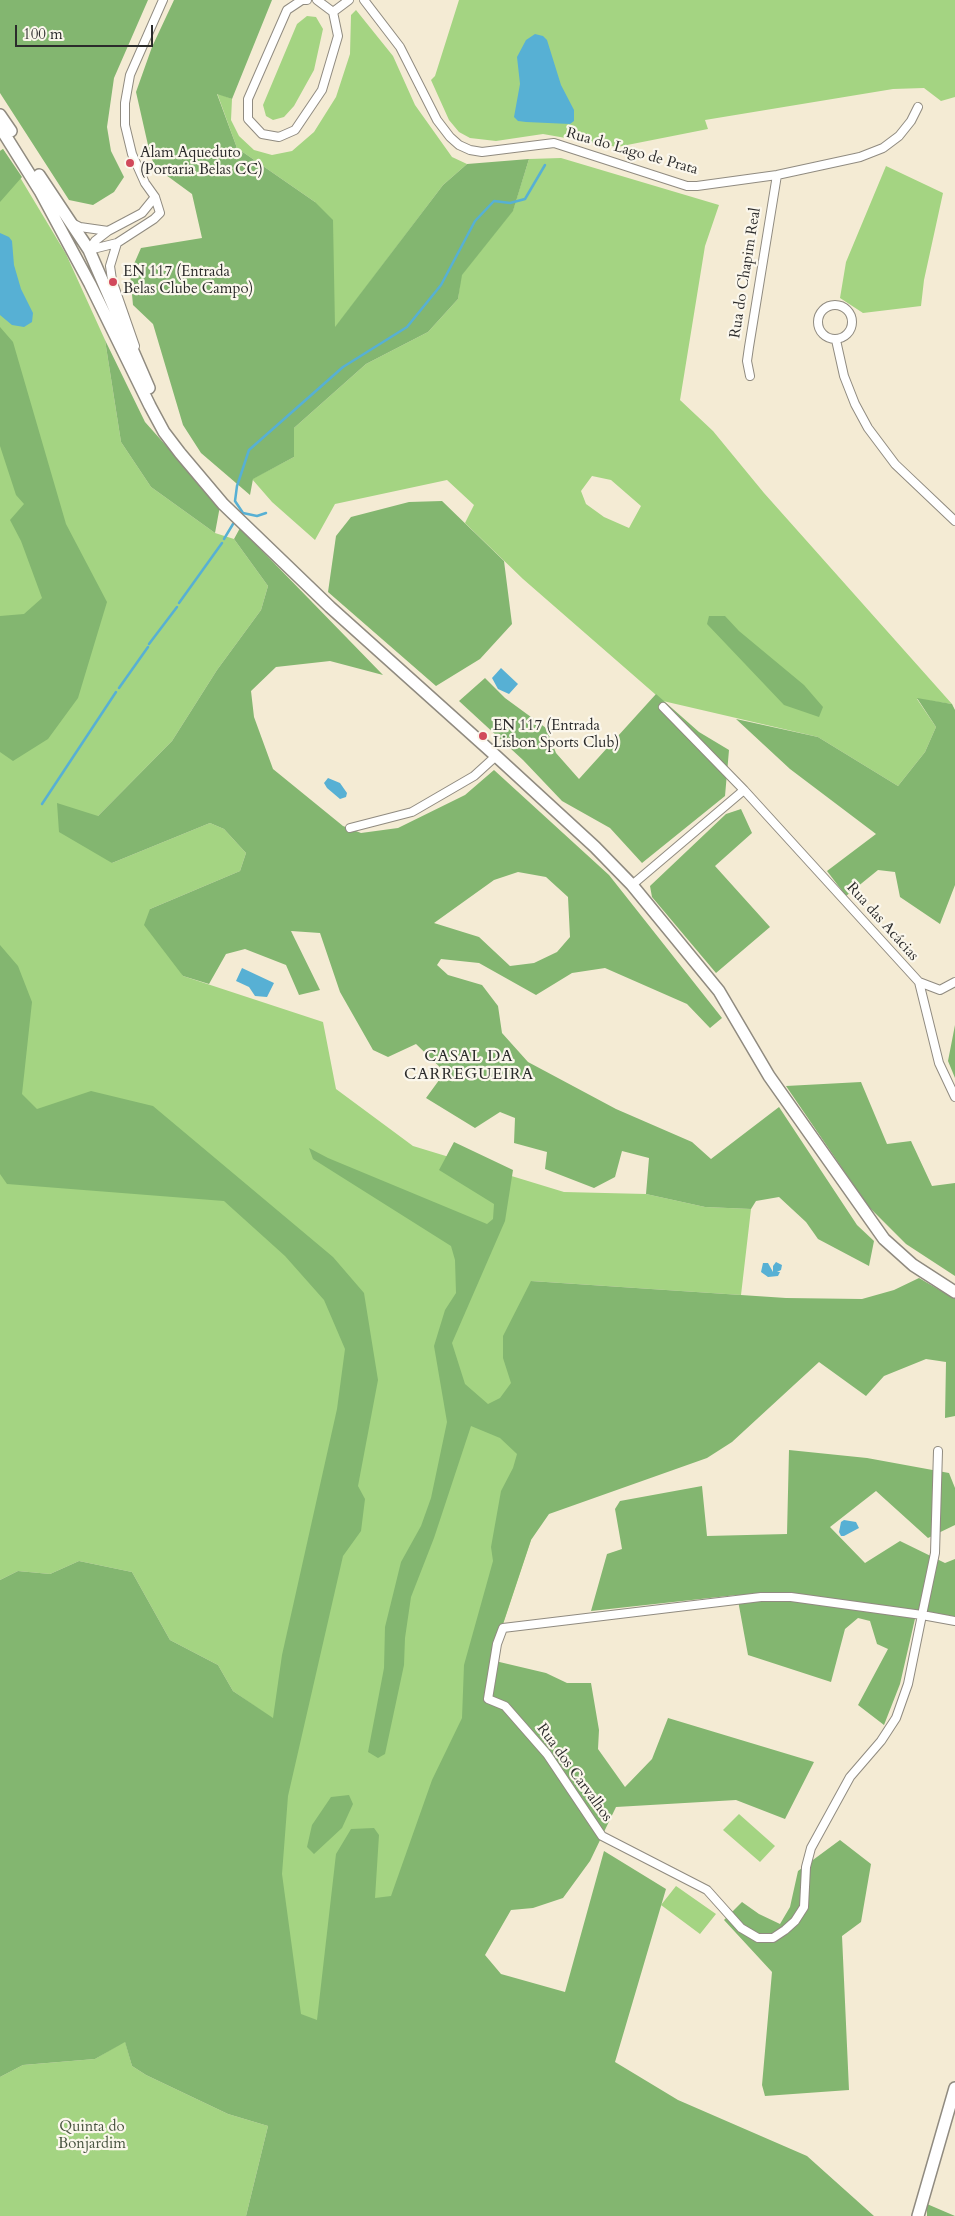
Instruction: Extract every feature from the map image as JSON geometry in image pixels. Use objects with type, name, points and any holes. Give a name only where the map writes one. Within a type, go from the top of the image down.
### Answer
[{"type":"main road","points":[[0,115],[89,250],[165,426],[180,453]]},
{"type":"main road","points":[[0,127],[40,191],[75,240],[89,250]]},
{"type":"main road","points":[[40,191],[85,275],[150,406],[164,432],[180,453],[223,504],[300,579],[595,847],[632,885],[718,991],[769,1076],[884,1239],[912,1265],[955,1292]]},
{"type":"main road","points":[[85,275],[89,250]]},
{"type":"main road","points":[[918,2216],[955,2088]]},
{"type":"street","points":[[89,250],[117,243],[160,213],[155,198],[145,183],[132,154],[125,125],[125,103],[130,75],[163,0]]},
{"type":"street","points":[[307,0],[302,0],[287,10],[248,99],[248,119],[262,134],[278,137],[295,130],[322,90],[338,36],[333,12],[317,0]]},
{"type":"street","points":[[333,12],[349,0]]},
{"type":"street","name":"Rua do Lago de Prata","points":[[364,0],[400,47],[437,120],[450,137],[459,145],[470,150],[482,152],[554,143],[687,186],[696,186],[777,174],[860,157],[883,148],[899,136],[911,121],[918,107]]},
{"type":"street","name":"Rua do Chapim Real","points":[[750,376],[747,361],[748,346],[777,174]]},
{"type":"street","points":[[89,250],[95,241],[108,231],[142,213],[155,198]]},
{"type":"street","points":[[70,222],[80,227],[108,231]]},
{"type":"street","points":[[117,243],[110,266],[112,280],[131,332],[137,359]]},
{"type":"street","points":[[829,305],[838,305],[847,311],[852,318],[852,327],[845,335],[836,340],[828,338],[821,331],[817,320],[821,311],[829,305]]},
{"type":"street","points":[[836,340],[844,376],[855,404],[868,428],[895,464],[955,521]]},
{"type":"street","name":"Rua das Acácias","points":[[663,707],[744,790],[919,982],[939,1063],[955,1096]]},
{"type":"street","points":[[350,828],[412,812],[474,776],[496,756]]},
{"type":"street","points":[[632,885],[744,790]]},
{"type":"street","points":[[919,982],[928,988],[940,990],[955,982]]},
{"type":"street","points":[[922,1615],[935,1553],[938,1451]]},
{"type":"street","name":"Rua dos Carvalhos","points":[[922,1615],[908,1684],[896,1718],[881,1741],[850,1777],[811,1848],[806,1867],[804,1907],[795,1921],[773,1938],[758,1938],[741,1928],[707,1890],[602,1836],[547,1754],[505,1706],[488,1699],[495,1653],[503,1628],[760,1597],[791,1598],[922,1615],[955,1621]]},
{"type":"green space","points":[[0,0],[148,0],[114,78],[107,127],[111,151],[124,177],[114,192],[93,205],[69,200],[0,93]]},
{"type":"green space","points":[[174,0],[272,0],[232,99],[217,94],[237,148],[315,202],[333,220],[335,327],[443,185],[467,164],[529,159],[513,211],[462,275],[458,299],[428,332],[366,364],[294,428],[294,457],[253,479],[250,495],[201,453],[183,425],[153,324],[133,305],[130,273],[141,248],[202,238],[192,194],[155,167],[150,154],[136,92],[152,47]]},
{"type":"green space","points":[[459,0],[955,0],[955,97],[941,101],[924,88],[893,89],[705,120],[708,129],[617,147],[543,134],[496,141],[470,138],[459,132],[449,120],[431,80],[435,76]]},
{"type":"green space","points":[[356,10],[393,56],[415,105],[452,157],[467,164],[443,185],[335,328],[315,202],[237,148],[217,93],[232,99],[231,120],[239,136],[254,150],[272,155],[292,151],[314,132],[336,97],[350,54],[351,15]]},
{"type":"green space","points":[[307,16],[316,17],[323,29],[314,70],[294,106],[284,117],[273,120],[266,116],[263,105],[297,24]]},
{"type":"green space","points":[[3,149],[66,254],[105,340],[121,442],[151,487],[215,533],[234,539],[268,586],[261,610],[217,670],[172,741],[98,816],[112,863],[210,823],[224,829],[246,853],[240,871],[150,909],[183,976],[323,1022],[336,1089],[413,1146],[564,1192],[646,1194],[705,1207],[751,1209],[741,1295],[531,1281],[531,1540],[491,1660],[348,2039],[269,2025],[273,1719],[233,1691],[218,1665],[170,1640],[132,1572],[79,1561],[50,1574],[18,1571],[0,1580],[0,151]]},
{"type":"green space","points":[[3,149],[22,177],[0,202],[0,151]]},
{"type":"green space","points":[[561,158],[719,205],[705,246],[680,400],[713,431],[764,493],[952,704],[917,699],[936,727],[925,752],[898,786],[818,737],[663,701],[523,579],[465,523],[474,505],[447,480],[335,504],[315,540],[272,502],[252,479],[294,457],[294,428],[366,364],[428,332],[458,299],[461,275],[513,210],[529,159]],"holes":[[[592,476],[611,480],[641,506],[629,528],[604,517],[586,504],[581,491]]]},
{"type":"green space","points":[[886,166],[943,193],[924,280],[921,306],[863,313],[840,298],[846,262]]},
{"type":"green space","points":[[0,327],[13,342],[66,524],[107,602],[78,698],[48,739],[13,761],[0,752],[0,616],[24,614],[42,598],[21,541],[10,520],[24,504],[16,495],[0,446]]},
{"type":"green space","points":[[105,340],[145,422],[220,506],[215,533],[151,487],[121,442]]},
{"type":"green space","points":[[442,501],[504,561],[512,624],[480,659],[436,686],[328,592],[336,536],[351,517],[409,502]]},
{"type":"green space","points":[[240,528],[383,675],[330,661],[276,667],[251,691],[254,717],[273,769],[343,826],[361,833],[398,828],[465,795],[494,770],[609,875],[722,1018],[710,1028],[687,1004],[605,968],[572,973],[536,995],[479,963],[441,959],[437,965],[448,975],[482,985],[498,1006],[502,1033],[528,1062],[616,1109],[692,1142],[711,1159],[779,1107],[857,1225],[874,1241],[869,1266],[818,1239],[806,1222],[779,1197],[756,1201],[751,1209],[705,1207],[646,1194],[649,1158],[622,1151],[615,1177],[594,1188],[545,1169],[547,1152],[514,1143],[515,1118],[500,1112],[475,1128],[426,1098],[445,1072],[416,1044],[388,1057],[373,1050],[340,992],[320,933],[291,931],[320,990],[299,995],[286,965],[245,949],[226,954],[209,984],[183,976],[144,925],[150,909],[240,871],[246,853],[224,829],[210,823],[112,863],[59,832],[57,803],[98,816],[172,741],[217,670],[261,610],[268,586],[234,539]],"holes":[[[518,872],[546,877],[568,897],[570,937],[557,952],[534,963],[510,966],[479,937],[434,923],[494,880]]]},
{"type":"green space","points":[[709,616],[725,616],[739,631],[804,685],[823,707],[819,717],[784,705],[707,624]]},
{"type":"green space","points":[[485,678],[505,698],[546,728],[556,753],[579,779],[656,694],[699,732],[729,750],[725,796],[642,863],[610,828],[562,801],[523,760],[459,701]]},
{"type":"green space","points":[[917,698],[952,704],[955,710],[955,885],[940,924],[900,897],[895,872],[878,870],[846,896],[827,871],[876,834],[790,769],[736,719],[818,737],[898,786],[925,752],[936,727]]},
{"type":"green space","points":[[741,809],[752,833],[715,866],[770,927],[716,973],[652,897],[650,886],[726,814]]},
{"type":"green space","points":[[0,945],[18,966],[32,1002],[22,1094],[37,1109],[91,1091],[153,1106],[333,1257],[364,1293],[378,1380],[358,1486],[365,1499],[361,1531],[343,1556],[288,1796],[282,1874],[301,2014],[317,2020],[336,1854],[351,1829],[374,1828],[379,1835],[375,1898],[391,1896],[432,1780],[462,1718],[464,1665],[493,1561],[491,1547],[501,1491],[513,1468],[517,1454],[500,1438],[471,1426],[434,1538],[411,1597],[405,1638],[404,1665],[385,1754],[378,1758],[368,1752],[384,1668],[385,1627],[401,1562],[421,1526],[431,1498],[447,1422],[434,1346],[445,1310],[456,1293],[455,1260],[451,1246],[313,1159],[309,1148],[328,1158],[487,1224],[493,1219],[494,1204],[439,1170],[454,1142],[513,1170],[505,1221],[452,1343],[465,1384],[488,1404],[500,1398],[511,1383],[503,1358],[503,1336],[531,1281],[786,1298],[862,1299],[894,1290],[919,1278],[955,1299],[955,1416],[945,1418],[946,1362],[926,1359],[884,1376],[866,1396],[819,1362],[732,1442],[707,1458],[549,1514],[531,1540],[491,1660],[546,1673],[567,1683],[591,1683],[599,1730],[598,1749],[625,1787],[652,1759],[668,1718],[814,1762],[785,1819],[736,1800],[616,1807],[590,1861],[563,1898],[533,1908],[511,1910],[485,1955],[501,1974],[565,1992],[604,1851],[666,1889],[615,2062],[678,2100],[807,2156],[874,2216],[246,2216],[268,2126],[228,2114],[146,2075],[132,2066],[125,2042],[95,2059],[23,2065],[0,2077],[0,1580],[18,1571],[50,1574],[79,1561],[132,1572],[170,1640],[218,1665],[233,1691],[273,1718],[282,1655],[337,1409],[345,1349],[324,1300],[285,1256],[224,1201],[7,1184],[0,1174]]},
{"type":"green space","points":[[955,1025],[955,1078],[948,1061]]},
{"type":"green space","points":[[861,1082],[887,1144],[911,1141],[932,1186],[955,1183],[955,1276],[906,1244],[868,1206],[786,1086]]},
{"type":"green space","points":[[789,1450],[867,1458],[949,1473],[955,1488],[955,1525],[928,1538],[876,1491],[830,1527],[865,1563],[900,1541],[945,1563],[955,1559],[955,1617],[917,1610],[900,1684],[884,1725],[858,1705],[888,1649],[877,1644],[870,1621],[858,1618],[845,1629],[831,1682],[748,1655],[737,1595],[591,1611],[607,1554],[622,1549],[615,1509],[620,1501],[702,1486],[707,1536],[787,1534]]},
{"type":"green space","points":[[349,1795],[353,1804],[342,1828],[314,1854],[307,1847],[312,1825],[331,1797]]},
{"type":"green space","points":[[739,1814],[775,1846],[760,1862],[723,1830]]},
{"type":"green space","points":[[840,1840],[871,1864],[861,1922],[842,1936],[849,2090],[765,2096],[762,2085],[772,1972],[724,1920],[742,1902],[759,1914],[780,1924],[790,1907],[798,1871]]},
{"type":"green space","points":[[676,1886],[716,1914],[700,1934],[661,1905]]},
{"type":"green space","name":"Quinta do Bonjardim","points":[[125,2041],[132,2066],[146,2075],[228,2114],[268,2126],[246,2216],[0,2216],[0,2077],[23,2065],[95,2059]]},
{"type":"green space","points":[[927,2204],[955,2216],[927,2216]]},
{"type":"water","points":[[535,34],[543,36],[547,40],[561,85],[574,110],[574,121],[570,124],[518,121],[514,117],[520,84],[517,57],[526,40]]},
{"type":"water","points":[[0,233],[9,237],[12,241],[14,265],[21,289],[33,313],[32,322],[24,327],[12,325],[0,315]]},
{"type":"water","points":[[501,668],[518,684],[509,694],[498,689],[492,678]]},
{"type":"water","points":[[328,778],[340,783],[347,793],[346,797],[340,799],[327,788],[324,783]]},
{"type":"water","points":[[242,968],[274,983],[267,997],[255,996],[249,987],[236,981]]},
{"type":"water","points":[[776,1262],[782,1265],[781,1270],[777,1272],[780,1272],[778,1276],[768,1277],[761,1272],[763,1263],[768,1263],[773,1272],[773,1266]]},
{"type":"water","points":[[844,1520],[856,1522],[859,1528],[841,1536],[839,1532],[841,1522]]},
{"type":"waterway","points":[[266,513],[257,516],[243,513],[235,501],[237,486],[249,450],[343,367],[407,327],[441,285],[475,221],[494,201],[510,203],[525,199],[545,165]]},
{"type":"waterway","points":[[224,539],[233,524]]},
{"type":"waterway","points":[[179,603],[222,543]]},
{"type":"waterway","points":[[149,644],[177,607]]},
{"type":"waterway","points":[[119,688],[148,647]]},
{"type":"waterway","points":[[42,804],[116,692]]},
{"type":"place","name":"Alam Aqueduto (Portaria Belas CC)","points":[[130,163]]},
{"type":"place","name":"EN 117 (Entrada Belas Clube Campo)","points":[[113,282]]},
{"type":"place","name":"EN 117 (Entrada Lisbon Sports Club)","points":[[483,736]]},
{"type":"district","name":"CASAL DA CARREGUEIRA","points":[[469,1066]]}]
